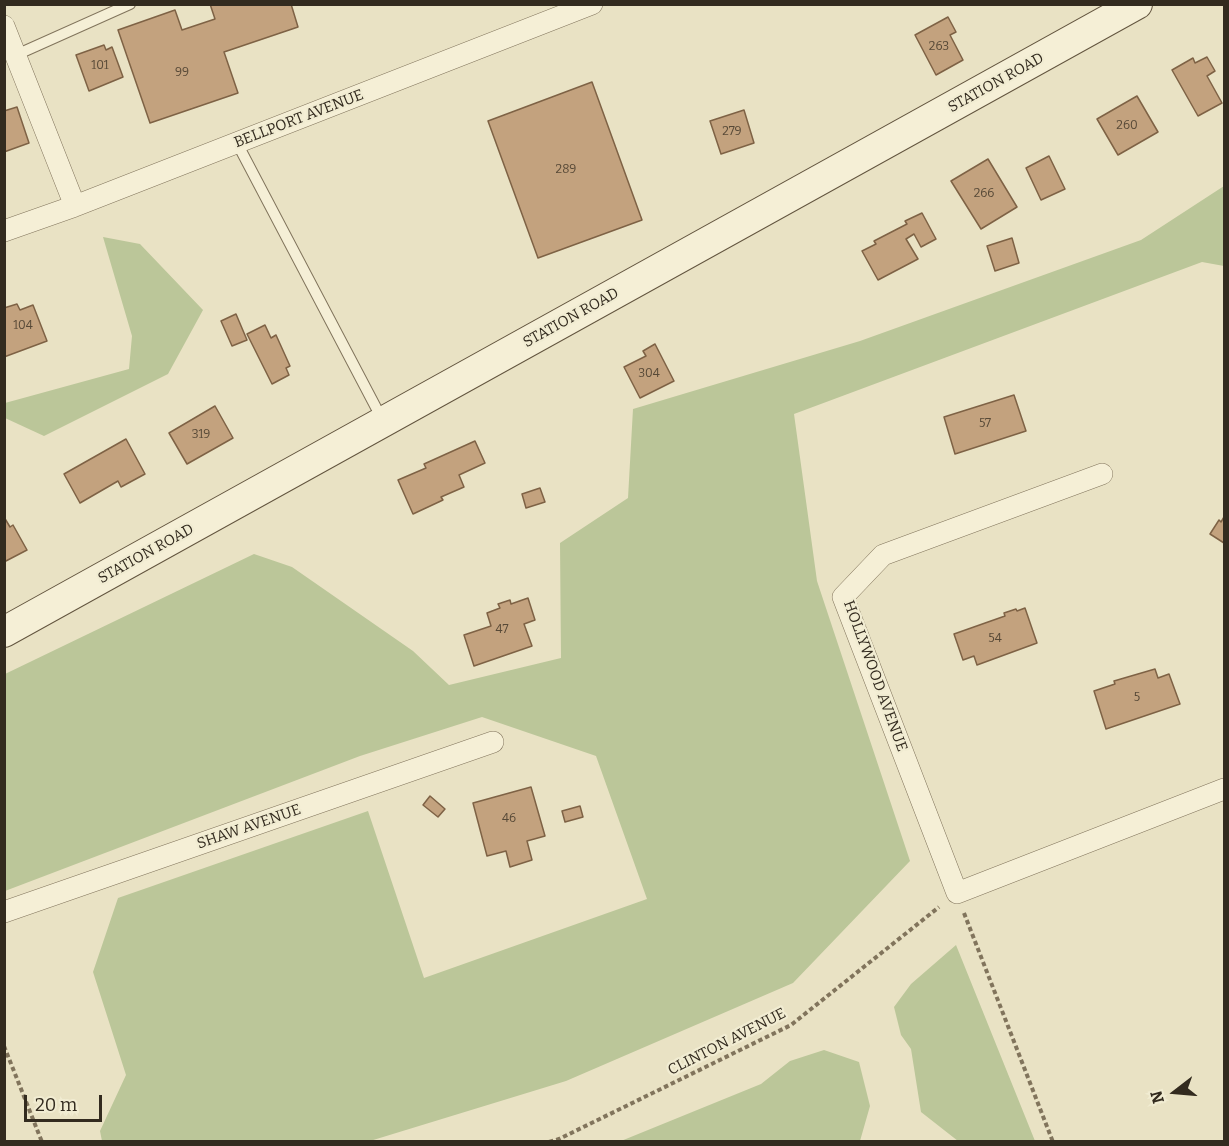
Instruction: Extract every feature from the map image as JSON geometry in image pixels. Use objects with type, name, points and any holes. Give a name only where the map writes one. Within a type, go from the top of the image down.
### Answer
[{"type":"main road","name":"STATION ROAD","points":[[4,632],[1137,4]]},
{"type":"street","name":"BELLPORT AVENUE","points":[[4,231],[75,206],[592,4]]},
{"type":"street","points":[[4,26],[75,206]]},
{"type":"street","name":"HOLLYWOOD AVENUE","points":[[957,893],[843,597],[883,555],[1102,474]]},
{"type":"street","name":"SHAW AVENUE","points":[[4,912],[493,742]]},
{"type":"street","points":[[957,893],[1224,789]]},
{"type":"lane","points":[[16,55],[130,4]]},
{"type":"lane","points":[[237,143],[384,422]]},
{"type":"path","name":"CLINTON AVENUE","points":[[549,1142],[791,1025],[957,893]]},
{"type":"path","points":[[957,893],[1053,1142]]},
{"type":"path","points":[[4,1046],[42,1142]]},
{"type":"green space","points":[[1224,186],[1224,266],[1202,262],[794,414],[817,581],[910,861],[793,983],[566,1081],[370,1141],[102,1141],[100,1131],[126,1075],[93,972],[118,898],[368,811],[424,978],[647,899],[596,756],[482,717],[360,756],[5,891],[5,674],[254,554],[292,567],[413,651],[449,685],[561,658],[560,543],[628,498],[633,409],[860,341],[1141,240]]},
{"type":"green space","points":[[103,237],[140,244],[203,310],[168,374],[44,436],[5,418],[5,403],[129,369],[132,336]]},
{"type":"green space","points":[[956,945],[1035,1141],[958,1141],[921,1112],[911,1049],[901,1035],[894,1007],[911,984]]},
{"type":"green space","points":[[824,1050],[859,1062],[870,1106],[860,1141],[621,1141],[761,1084],[790,1061]]},
{"type":"building","points":[[210,4],[291,4],[298,27],[224,52],[238,93],[150,123],[118,30],[175,10],[182,30],[215,19]]},
{"type":"building","points":[[948,17],[956,32],[950,35],[963,60],[936,75],[915,35]]},
{"type":"building","points":[[104,45],[106,50],[112,47],[123,77],[89,91],[76,55]]},
{"type":"building","points":[[1207,57],[1215,71],[1207,76],[1222,103],[1198,116],[1172,70],[1193,58],[1195,63]]},
{"type":"building","points":[[592,82],[642,220],[538,258],[488,121]]},
{"type":"building","points":[[1137,96],[1158,132],[1118,155],[1097,119]]},
{"type":"building","points":[[17,107],[29,143],[4,152],[4,111]]},
{"type":"building","points":[[744,110],[754,143],[721,154],[710,121]]},
{"type":"building","points":[[1049,156],[1065,189],[1041,200],[1026,168]]},
{"type":"building","points":[[988,159],[1017,207],[981,229],[951,181]]},
{"type":"building","points":[[922,213],[936,239],[921,247],[914,234],[906,239],[918,259],[878,280],[862,251],[876,244],[874,241],[907,224],[905,221]]},
{"type":"building","points":[[1012,238],[1019,263],[995,271],[987,246]]},
{"type":"building","points":[[17,304],[20,310],[33,305],[47,341],[4,357],[4,308]]},
{"type":"building","points":[[236,314],[247,340],[232,346],[221,321]]},
{"type":"building","points":[[265,325],[271,338],[276,335],[290,366],[286,368],[289,375],[272,384],[247,334]]},
{"type":"building","points":[[655,344],[674,381],[640,398],[624,367],[646,356],[643,351]]},
{"type":"building","points":[[1014,395],[1026,431],[955,454],[944,417]]},
{"type":"building","points":[[215,406],[233,438],[187,464],[169,433]]},
{"type":"building","points":[[126,439],[145,474],[121,487],[118,481],[80,503],[64,474]]},
{"type":"building","points":[[475,441],[485,463],[459,475],[464,487],[441,497],[443,500],[413,514],[398,480],[426,468],[424,464]]},
{"type":"building","points":[[540,488],[545,502],[526,508],[522,494]]},
{"type":"building","points":[[4,517],[10,527],[13,525],[27,550],[4,562]]},
{"type":"building","points":[[1224,517],[1224,543],[1210,534],[1219,520],[1221,522]]},
{"type":"building","points":[[528,598],[535,620],[524,624],[532,646],[474,666],[464,635],[491,626],[487,613],[500,608],[498,604],[510,600],[511,604]]},
{"type":"building","points":[[1025,608],[1037,643],[977,665],[974,656],[963,660],[954,634],[1005,616],[1004,613]]},
{"type":"building","points":[[1155,669],[1158,678],[1169,674],[1180,704],[1106,729],[1094,691],[1115,684],[1114,681]]},
{"type":"building","points":[[531,787],[545,836],[527,841],[532,860],[510,867],[506,851],[487,856],[473,803]]},
{"type":"building","points":[[430,796],[445,809],[438,817],[423,805]]},
{"type":"building","points":[[580,806],[583,817],[565,822],[562,811]]}]
